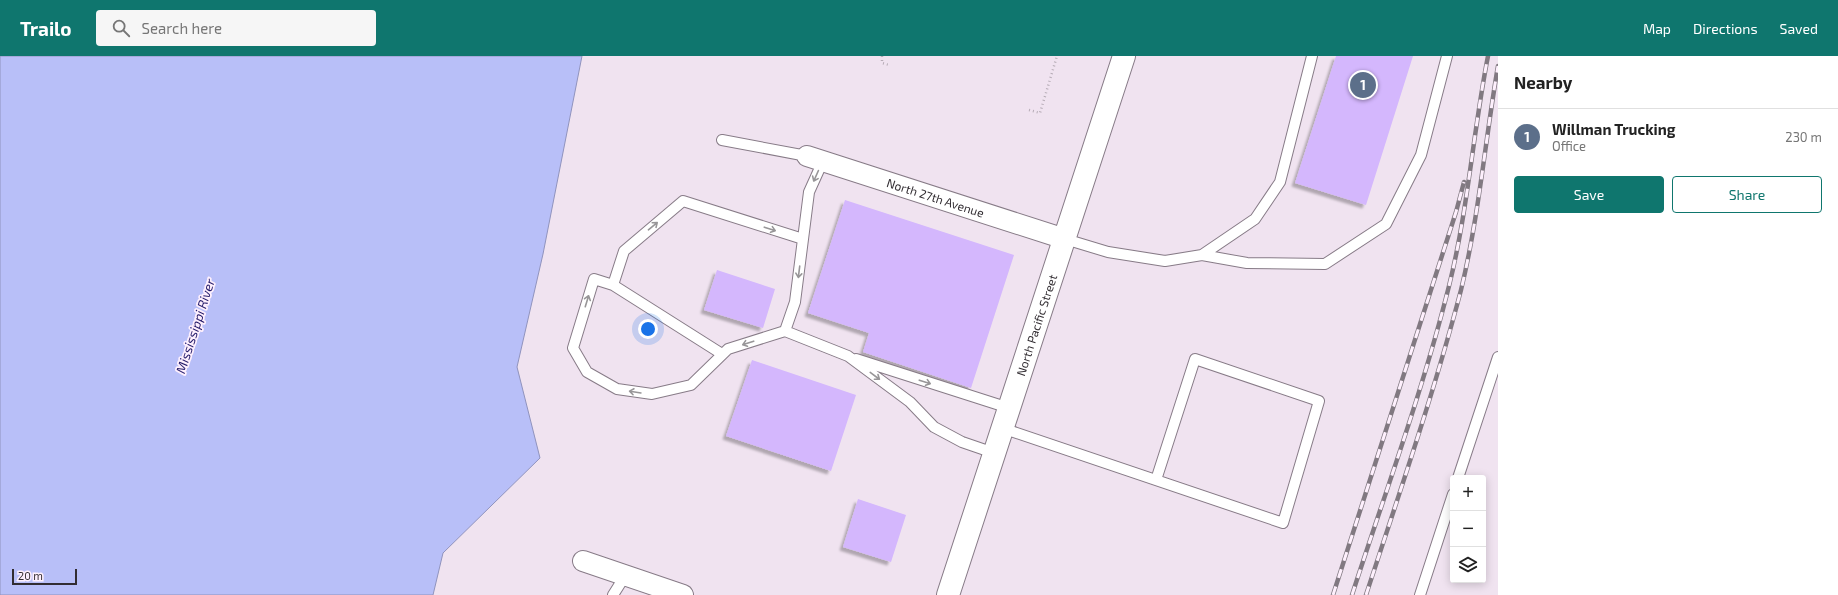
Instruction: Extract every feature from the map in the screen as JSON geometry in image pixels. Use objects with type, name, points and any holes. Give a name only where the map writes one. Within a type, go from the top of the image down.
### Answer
[{"type":"street","name":"North Pacific Street","points":[[948,595],[1124,56]]},
{"type":"street","name":"North 27th Avenue","points":[[815,158],[1065,239]]},
{"type":"street","points":[[583,561],[683,595]]},
{"type":"lane","points":[[1202,255],[1255,219],[1280,182],[1312,56]]},
{"type":"lane","points":[[1065,239],[1108,252],[1165,261],[1202,255],[1247,263],[1325,264],[1386,224],[1421,155],[1447,56]]},
{"type":"lane","points":[[722,140],[815,158],[809,192],[796,302],[785,331]]},
{"type":"lane","points":[[613,285],[624,251],[683,201],[803,239]]},
{"type":"lane","points":[[722,354],[613,285],[594,279],[573,348],[587,372],[617,389],[652,394],[691,385],[722,354],[728,350],[785,331],[1005,418],[1156,480],[1283,523],[1319,402],[1195,359],[1156,480]]},
{"type":"lane","points":[[848,356],[910,402],[934,427],[962,442],[994,453]]},
{"type":"lane","points":[[1459,475],[1495,376],[1498,357]]},
{"type":"lane","points":[[1420,595],[1450,503]]},
{"type":"lane","points":[[613,595],[625,576]]},
{"type":"path","points":[[882,56],[882,63],[889,65]]},
{"type":"path","points":[[1029,110],[1040,113],[1057,56]]},
{"type":"water","name":"Mississippi River","points":[[0,56],[582,56],[543,254],[517,367],[540,458],[443,553],[433,595],[0,595]]},
{"type":"building","points":[[1336,56],[1413,56],[1366,205],[1295,183]]},
{"type":"building","points":[[845,200],[1014,255],[971,388],[863,352],[869,333],[808,313]]},
{"type":"building","points":[[717,270],[775,289],[763,328],[704,310]]},
{"type":"building","points":[[752,360],[856,395],[831,471],[726,436]]},
{"type":"building","points":[[858,499],[906,515],[891,562],[843,547]]},
{"type":"railway","points":[[1352,595],[1416,403],[1449,286],[1456,257],[1466,200],[1478,113],[1488,56]]},
{"type":"railway","points":[[1366,595],[1428,405],[1461,290],[1473,234],[1498,66]]},
{"type":"railway","points":[[1333,595],[1456,212],[1464,182]]},
{"type":"place","name":"Willman Trucking","points":[[1363,85]]}]
